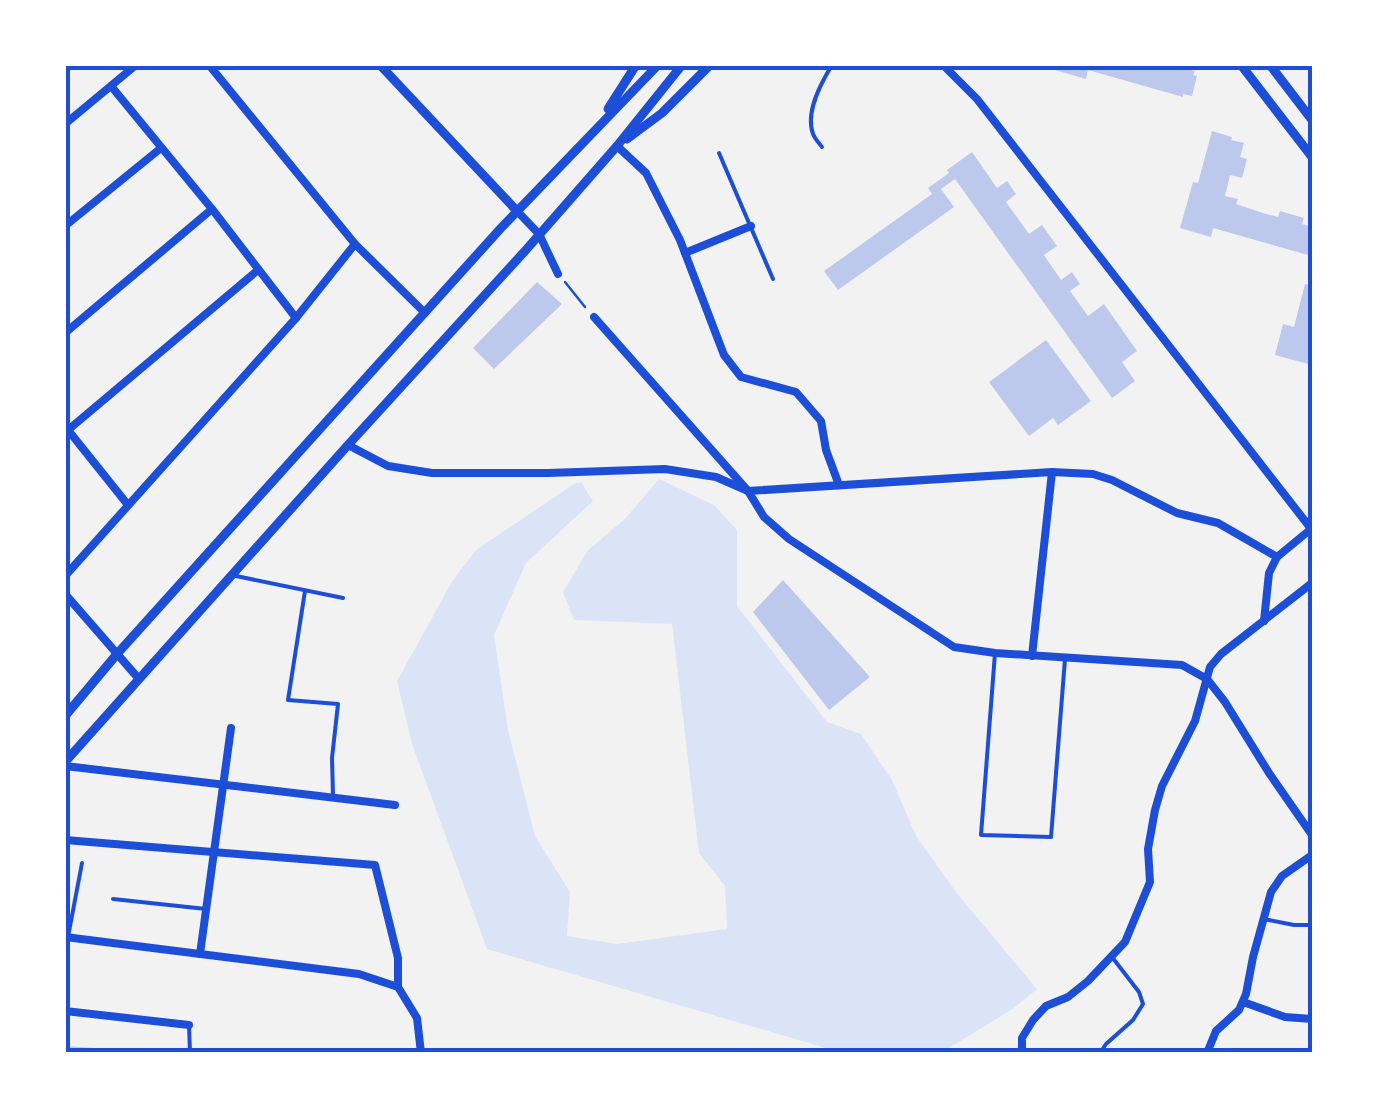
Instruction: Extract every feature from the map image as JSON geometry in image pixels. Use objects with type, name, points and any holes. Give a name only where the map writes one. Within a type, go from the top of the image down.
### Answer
[{"type":"street","points":[[65,124],[136,65]]},
{"type":"street","points":[[209,65],[355,244],[426,313]]},
{"type":"street","points":[[380,65],[540,234],[558,274]]},
{"type":"street","points":[[596,127],[636,65]]},
{"type":"street","points":[[65,716],[116,654],[517,211],[658,65]]},
{"type":"street","points":[[65,764],[540,234],[682,65]]},
{"type":"street","points":[[616,146],[662,114],[710,65]]},
{"type":"street","points":[[943,65],[977,99],[1311,530],[1277,557],[1269,574],[1264,621]]},
{"type":"street","points":[[1241,65],[1312,158]]},
{"type":"street","points":[[1270,65],[1312,120]]},
{"type":"street","points":[[111,86],[296,318]]},
{"type":"street","points":[[616,146],[646,173],[685,253],[724,355],[740,377],[796,392],[821,421],[826,450],[840,486]]},
{"type":"street","points":[[65,226],[161,148]]},
{"type":"street","points":[[65,333],[212,209]]},
{"type":"street","points":[[685,253],[751,226]]},
{"type":"street","points":[[65,576],[296,318],[355,244]]},
{"type":"street","points":[[128,506],[67,428],[258,270]]},
{"type":"street","points":[[594,318],[748,492],[764,517],[802,547],[954,647],[1182,666],[1207,679],[1312,835]]},
{"type":"street","points":[[348,445],[388,466],[432,473],[665,469],[716,477],[748,492],[1052,472],[1093,474],[1177,513],[1218,523],[1277,557]]},
{"type":"street","points":[[1032,656],[1052,472]]},
{"type":"street","points":[[1022,1053],[1022,1038],[1032,1020],[1046,1006],[1068,997],[1125,942],[1150,882],[1148,849],[1154,810],[1195,721],[1210,667],[1221,654],[1312,584]]},
{"type":"street","points":[[65,594],[139,679]]},
{"type":"street","points":[[200,954],[231,728]]},
{"type":"street","points":[[65,764],[395,805]]},
{"type":"street","points":[[65,840],[374,865],[398,958],[398,988],[417,1018],[421,1053]]},
{"type":"street","points":[[1206,1053],[1216,1031],[1239,1010],[1271,892],[1282,876],[1312,854]]},
{"type":"street","points":[[66,937],[359,974],[398,988]]},
{"type":"street","points":[[1242,1002],[1285,1018],[1312,1019]]},
{"type":"street","points":[[65,1012],[189,1026]]},
{"type":"lane","points":[[822,147],[812,131],[814,100],[832,65]]},
{"type":"lane","points":[[719,152],[773,279]]},
{"type":"lane","points":[[232,574],[343,598]]},
{"type":"lane","points":[[305,591],[288,700],[338,704],[332,758],[333,798]]},
{"type":"lane","points":[[995,653],[981,834],[1050,837],[1065,656]]},
{"type":"lane","points":[[66,937],[82,862]]},
{"type":"lane","points":[[114,899],[206,909]]},
{"type":"lane","points":[[1264,918],[1294,925],[1312,924]]},
{"type":"lane","points":[[1100,1053],[1133,1020],[1143,1004],[1139,992],[1112,956]]},
{"type":"lane","points":[[189,1026],[190,1053]]},
{"type":"path","points":[[558,274],[594,318]]},
{"type":"shaded area","points":[[659,479],[714,505],[737,530],[737,606],[827,722],[861,734],[892,780],[916,836],[959,896],[1037,989],[1014,1008],[941,1053],[843,1053],[487,949],[412,744],[397,681],[453,580],[476,550],[581,482],[593,501],[526,563],[494,635],[508,730],[535,836],[570,892],[567,936],[617,944],[727,929],[725,886],[699,853],[672,624],[574,620],[563,592],[588,550],[624,520]]},
{"type":"building","points":[[1056,65],[1177,65],[1195,71],[1193,75],[1197,76],[1192,96],[1183,97],[1088,70],[1086,79],[1055,70]]},
{"type":"building","points":[[1212,131],[1244,143],[1240,157],[1247,159],[1242,178],[1230,175],[1225,196],[1263,213],[1278,217],[1280,211],[1304,218],[1302,224],[1312,227],[1312,253],[1213,228],[1211,237],[1180,228]]},
{"type":"building","points":[[972,152],[997,188],[1007,181],[1016,194],[1006,202],[1029,234],[1042,225],[1057,246],[1044,255],[1061,280],[1072,272],[1080,284],[1070,291],[1088,316],[1104,304],[1137,351],[1122,362],[1135,381],[1112,398],[955,179],[941,189],[954,207],[838,290],[824,271],[932,194],[928,188]]},
{"type":"building","points":[[537,282],[562,304],[494,369],[473,348]]},
{"type":"building","points":[[1305,284],[1312,286],[1312,365],[1275,355],[1283,324],[1294,327]]},
{"type":"building","points":[[1046,340],[1091,401],[1058,425],[1053,418],[1029,436],[989,382]]},
{"type":"building","points":[[783,580],[870,677],[829,710],[753,612]]},
{"type":"building","points":[[65,1046],[124,1050],[124,1053],[65,1053]]},
{"type":"building","points":[[147,1048],[186,1050],[186,1053],[146,1053]]}]
